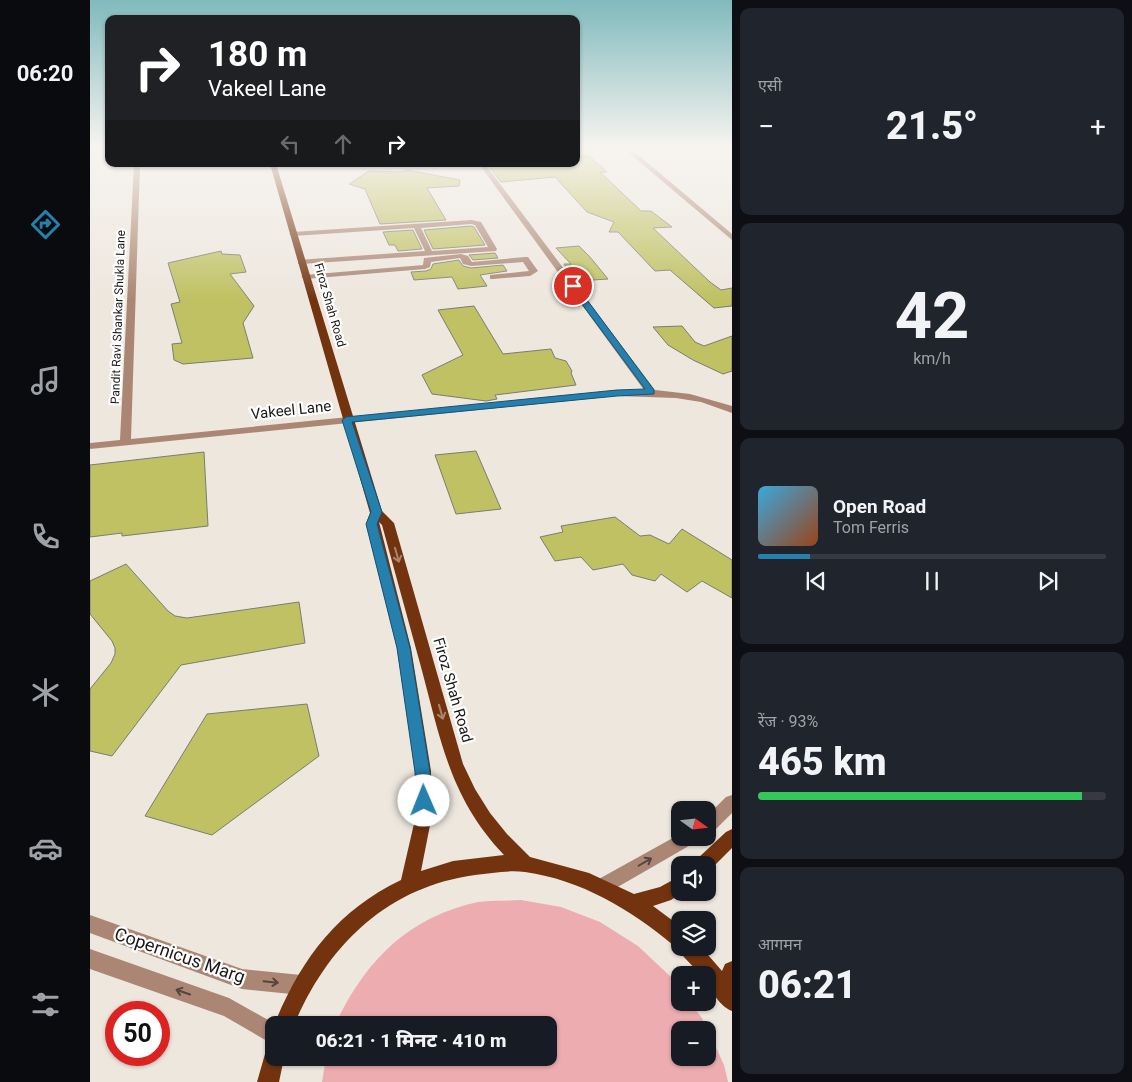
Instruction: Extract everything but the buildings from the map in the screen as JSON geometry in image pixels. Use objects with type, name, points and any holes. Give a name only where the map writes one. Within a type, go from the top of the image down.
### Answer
[{"type":"main road","name":"Firoz Shah Road","points":[[283,198],[346,420],[376,512],[388,523],[455,764],[466,791],[482,818],[524,864]]},
{"type":"main road","name":"Firoz Shah Road","points":[[376,512],[372,524],[404,648],[423,772],[424,815],[409,883]]},
{"type":"main road","points":[[712,856],[732,836]]},
{"type":"main road","points":[[288,1016],[301,985],[325,949],[351,922],[379,900],[409,883],[441,872],[473,866],[524,864],[570,874],[603,886],[634,903],[671,930]]},
{"type":"main road","points":[[634,903],[665,894],[671,890]]},
{"type":"main road","points":[[697,956],[729,987]]},
{"type":"main road","points":[[268,1082],[271,1066]]},
{"type":"street","name":"Pandit Ravi Shankar Shukla Lane","points":[[125,442],[136,198]]},
{"type":"street","points":[[508,198],[651,392]]},
{"type":"street","points":[[685,198],[732,238]]},
{"type":"street","points":[[293,234],[475,222],[493,249],[301,262]]},
{"type":"street","points":[[417,226],[430,254]]},
{"type":"street","points":[[305,277],[424,267],[427,265],[427,260],[461,256],[465,258],[466,262],[471,264],[525,259],[534,271],[530,274],[493,278]]},
{"type":"street","name":"Vakeel Lane","points":[[90,446],[617,393],[651,392],[688,395],[732,410]]},
{"type":"street","points":[[716,818],[732,802]]},
{"type":"street","points":[[603,886],[674,846]]},
{"type":"street","name":"Copernicus Marg","points":[[90,924],[242,978],[301,985]]},
{"type":"street","name":"Copernicus Marg","points":[[90,959],[229,1008],[265,1030]]},
{"type":"shaded area","points":[[521,900],[561,907],[600,922],[638,946],[671,977],[671,1011],[696,1011],[703,1021],[671,1021],[671,1066],[716,1066],[716,1048],[724,1065],[728,1082],[322,1082],[325,1066],[557,1066],[557,1016],[340,1016],[360,981],[375,962],[410,931],[430,919],[453,909],[489,901]]},
{"type":"route","points":[[424,801],[423,772],[404,648],[372,524],[376,512],[346,420],[617,393],[651,392],[573,286]]}]
